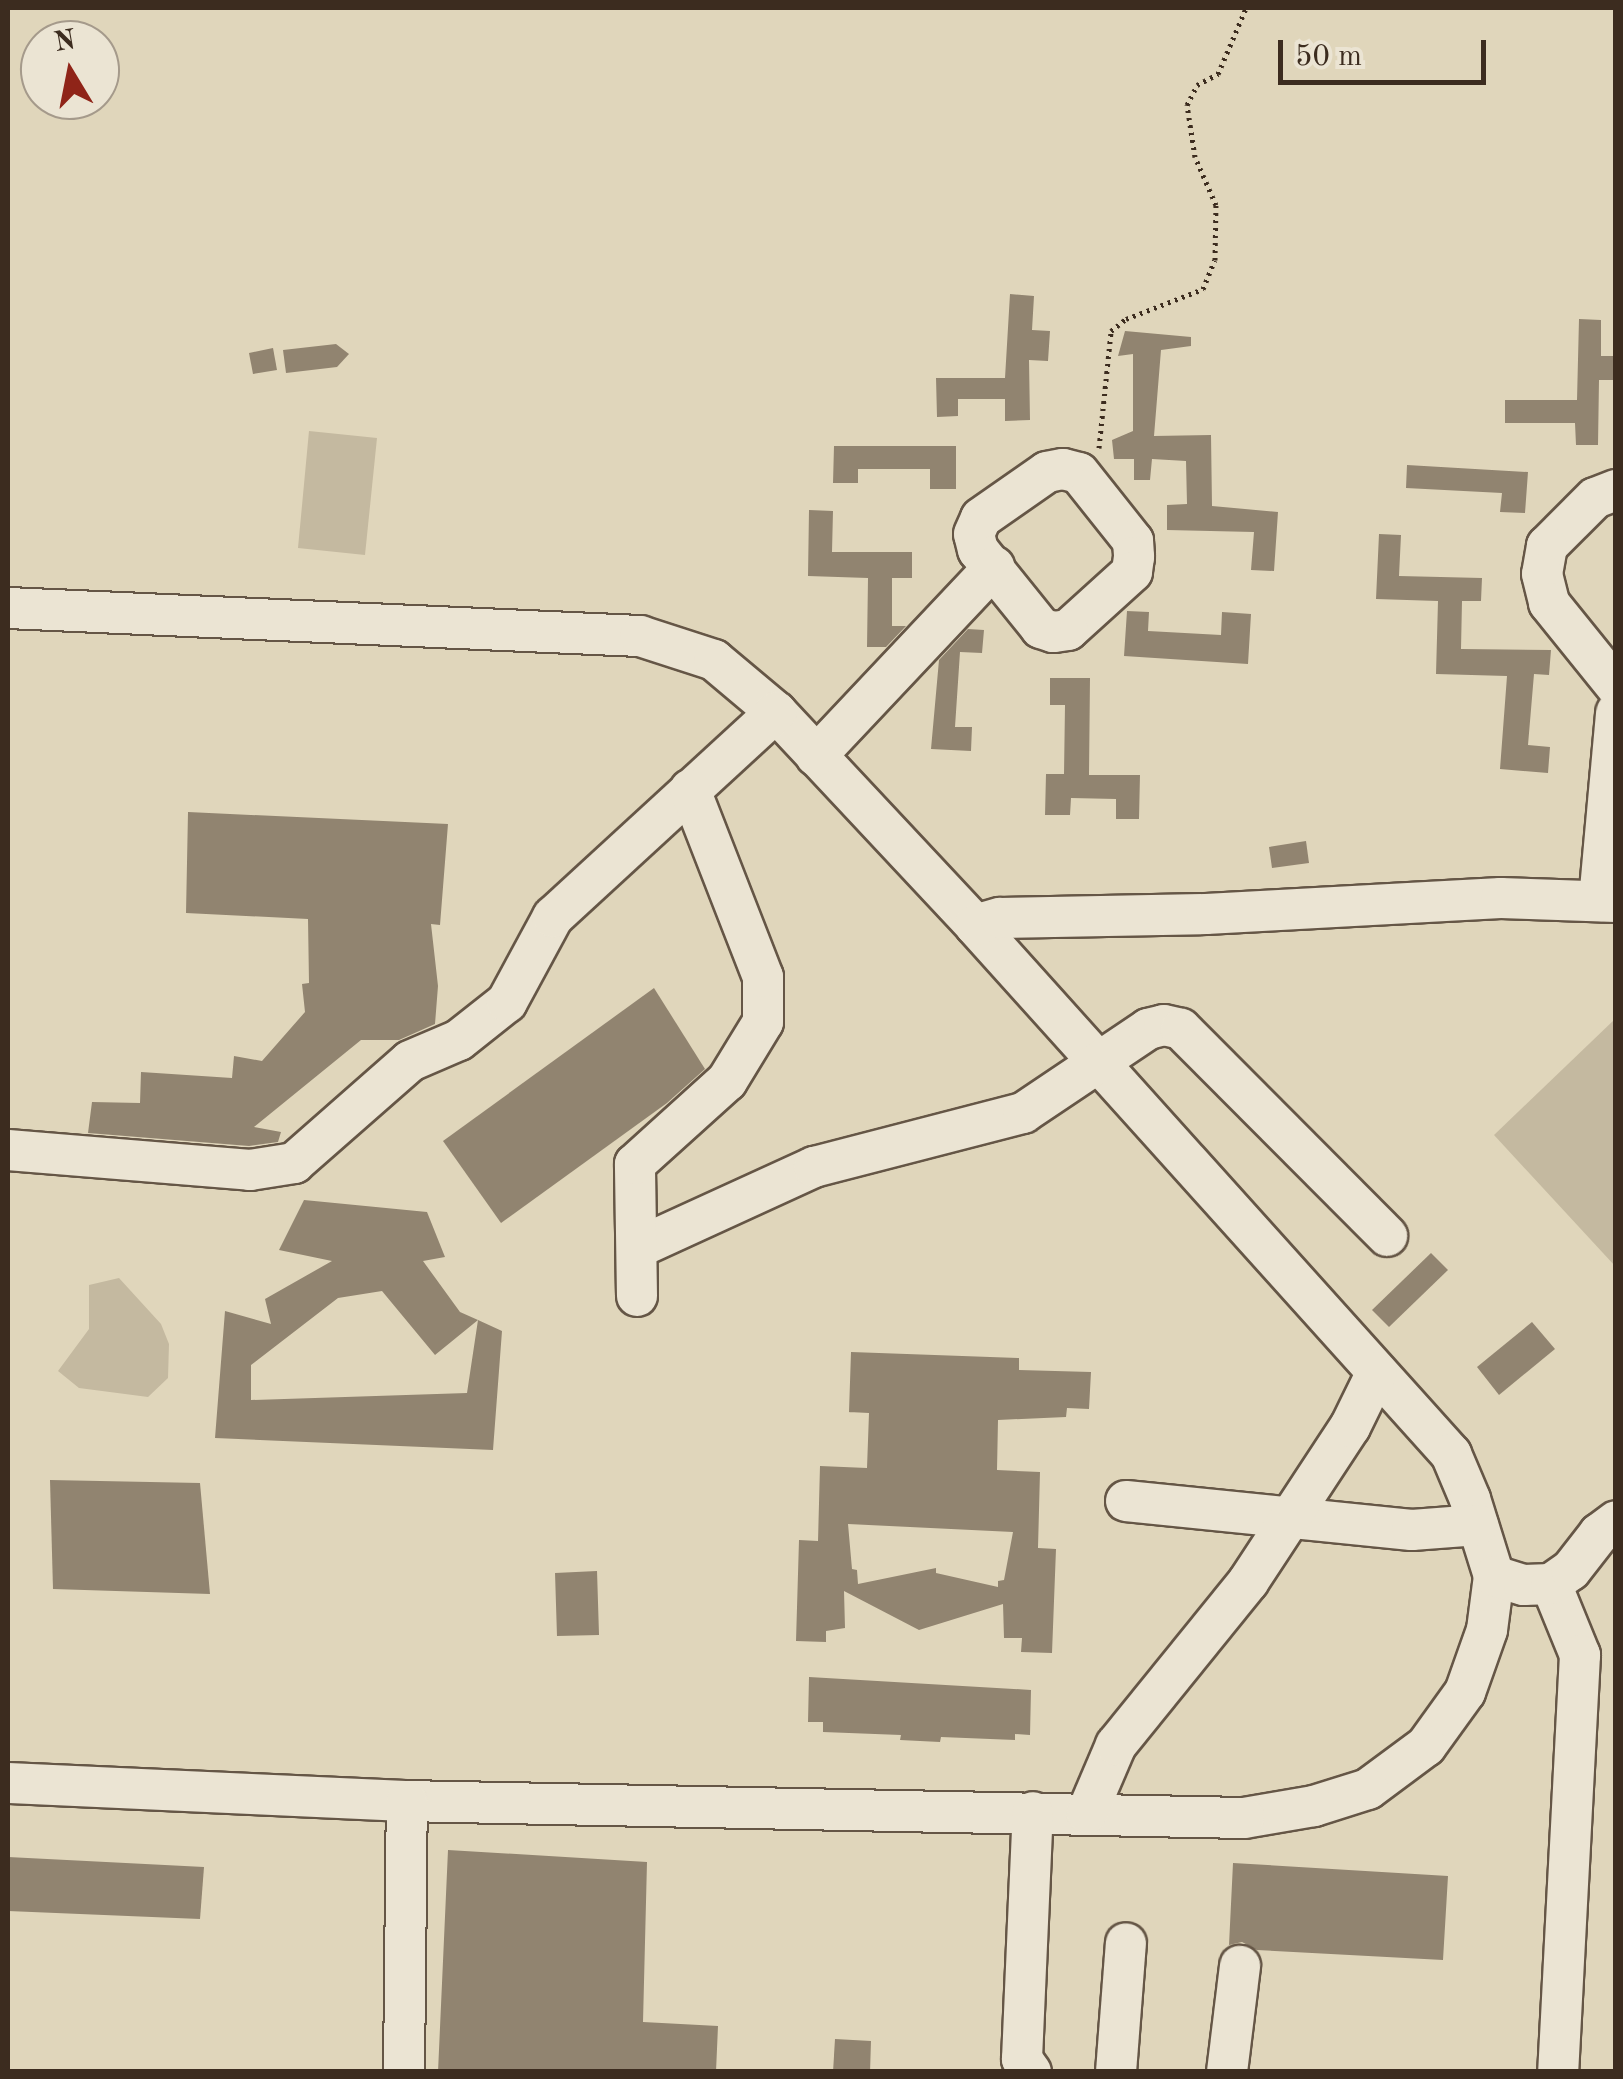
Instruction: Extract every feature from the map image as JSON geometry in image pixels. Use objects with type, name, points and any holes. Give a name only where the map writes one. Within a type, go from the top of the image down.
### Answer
[{"type":"lane","points":[[1063,469],[1078,474],[1133,541],[1132,572],[1068,630],[1053,632],[1042,628],[994,567],[978,550],[974,534],[981,518],[1048,472],[1063,469]]},
{"type":"lane","points":[[1616,490],[1595,498],[1548,546],[1542,574],[1549,603],[1616,686]]},
{"type":"lane","points":[[816,756],[994,567]]},
{"type":"lane","points":[[8,608],[640,636],[714,660],[776,712],[975,925],[1451,1454],[1494,1576],[1487,1630],[1465,1692],[1426,1746],[1368,1789],[1314,1806],[1244,1818],[407,1801],[8,1783]]},
{"type":"lane","points":[[8,1150],[250,1170],[294,1163],[410,1060],[459,1040],[507,1002],[553,917],[776,712]]},
{"type":"lane","points":[[975,925],[1000,918],[1206,914],[1501,898],[1608,902],[1616,712]]},
{"type":"lane","points":[[637,1296],[636,1164],[727,1080],[763,1022],[762,976],[690,790]]},
{"type":"lane","points":[[636,1248],[814,1166],[1023,1113],[1051,1098],[1148,1029],[1164,1025],[1181,1030],[1387,1236]]},
{"type":"lane","points":[[1087,1813],[1116,1745],[1248,1582],[1350,1426],[1377,1372]]},
{"type":"lane","points":[[1126,1501],[1436,1531],[1478,1525]]},
{"type":"lane","points":[[1494,1576],[1524,1585],[1550,1584],[1572,1570],[1616,1521]]},
{"type":"lane","points":[[1550,1584],[1580,1655],[1558,2072]]},
{"type":"lane","points":[[404,2072],[407,1801]]},
{"type":"lane","points":[[1031,2072],[1022,2059],[1033,1812]]},
{"type":"lane","points":[[1116,2072],[1126,1943]]},
{"type":"lane","points":[[1227,2072],[1240,1966]]},
{"type":"path","points":[[1078,474],[1098,452],[1111,331],[1126,318],[1202,289],[1215,260],[1216,204],[1195,157],[1186,105],[1197,85],[1218,74],[1246,8]]},
{"type":"shaded area","points":[[309,431],[377,438],[365,555],[298,548]]},
{"type":"shaded area","points":[[1615,1019],[1615,1266],[1494,1135]]},
{"type":"shaded area","points":[[119,1278],[161,1324],[169,1344],[168,1378],[148,1397],[79,1388],[58,1371],[89,1329],[89,1285]]},
{"type":"building","points":[[1010,294],[1034,296],[1032,330],[1050,331],[1048,361],[1029,360],[1030,420],[1005,421],[1005,399],[958,399],[958,416],[937,417],[936,378],[1005,378]]},
{"type":"building","points":[[1579,319],[1601,320],[1601,356],[1616,356],[1616,380],[1599,380],[1598,445],[1576,445],[1575,423],[1505,423],[1505,400],[1577,400]]},
{"type":"building","points":[[1125,331],[1191,337],[1191,346],[1161,350],[1154,436],[1211,435],[1212,506],[1278,512],[1274,571],[1251,570],[1254,532],[1167,530],[1167,505],[1187,504],[1186,461],[1152,459],[1150,480],[1134,480],[1134,459],[1114,459],[1112,440],[1133,431],[1133,354],[1118,356]]},
{"type":"building","points":[[336,344],[349,354],[337,367],[286,373],[283,350]]},
{"type":"building","points":[[273,348],[277,370],[253,374],[249,353]]},
{"type":"building","points":[[834,446],[956,446],[956,489],[930,489],[930,469],[858,469],[858,483],[833,483]]},
{"type":"building","points":[[1407,465],[1528,472],[1525,513],[1500,512],[1502,493],[1406,488]]},
{"type":"building","points":[[809,510],[833,511],[832,552],[912,552],[912,578],[892,578],[892,626],[906,626],[886,647],[867,647],[868,578],[808,576]]},
{"type":"building","points":[[1379,534],[1401,535],[1399,576],[1482,578],[1481,601],[1462,601],[1461,649],[1551,650],[1549,675],[1534,674],[1528,745],[1550,747],[1548,773],[1500,769],[1507,676],[1436,674],[1438,601],[1376,599]]},
{"type":"building","points":[[1127,611],[1149,612],[1148,631],[1221,635],[1222,612],[1251,614],[1248,664],[1124,656]]},
{"type":"building","points":[[968,629],[984,630],[982,653],[960,652],[955,727],[972,727],[971,751],[931,749],[939,660]]},
{"type":"building","points":[[1050,678],[1090,678],[1089,775],[1140,775],[1139,819],[1116,819],[1116,799],[1071,798],[1070,815],[1045,815],[1046,774],[1064,774],[1065,705],[1050,705]]},
{"type":"building","points":[[188,812],[448,824],[440,925],[431,924],[438,986],[435,1024],[399,1040],[361,1040],[254,1127],[281,1132],[278,1142],[249,1146],[88,1133],[92,1102],[140,1103],[141,1072],[232,1078],[234,1056],[262,1061],[305,1012],[302,984],[309,983],[308,919],[186,913]]},
{"type":"building","points":[[1306,841],[1309,863],[1272,868],[1269,847]]},
{"type":"building","points":[[654,988],[705,1069],[667,1103],[501,1223],[443,1141]]},
{"type":"building","points":[[304,1200],[427,1212],[445,1257],[423,1261],[460,1312],[478,1320],[502,1331],[493,1450],[215,1438],[225,1311],[271,1324],[265,1299],[332,1261],[279,1250]],"holes":[[[382,1291],[435,1355],[478,1320],[467,1393],[251,1400],[251,1365],[338,1298]]]},
{"type":"building","points":[[1431,1253],[1448,1270],[1389,1327],[1372,1310]]},
{"type":"building","points":[[1532,1322],[1555,1349],[1499,1395],[1477,1367]]},
{"type":"building","points":[[851,1352],[1019,1358],[1019,1370],[1091,1372],[1089,1409],[1067,1408],[1066,1417],[998,1420],[997,1470],[1040,1472],[1038,1548],[1056,1549],[1052,1653],[1021,1652],[1022,1638],[1004,1638],[1003,1604],[919,1630],[844,1591],[845,1628],[826,1631],[826,1642],[796,1641],[799,1540],[818,1541],[820,1466],[867,1468],[869,1413],[849,1412]],"holes":[[[848,1524],[1013,1532],[1004,1580],[998,1581],[998,1587],[936,1573],[936,1568],[858,1584],[857,1570],[852,1569]]]},
{"type":"building","points":[[50,1480],[200,1483],[210,1594],[53,1589]]},
{"type":"building","points":[[597,1571],[599,1635],[557,1636],[555,1573]]},
{"type":"building","points":[[809,1677],[1031,1690],[1030,1735],[1015,1734],[1015,1740],[941,1737],[940,1742],[900,1740],[901,1735],[823,1732],[823,1722],[808,1722]]},
{"type":"building","points":[[448,1850],[647,1862],[643,2022],[718,2026],[716,2072],[438,2072]]},
{"type":"building","points":[[8,1857],[204,1867],[200,1919],[8,1911]]},
{"type":"building","points":[[1233,1863],[1448,1876],[1443,1960],[1257,1950],[1242,1942],[1229,1945]]},
{"type":"building","points":[[835,2039],[871,2041],[870,2072],[833,2072]]}]
